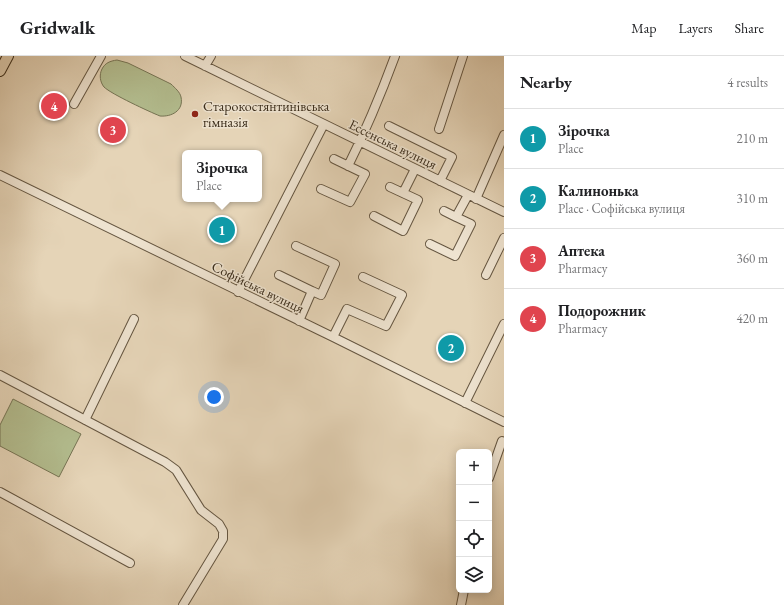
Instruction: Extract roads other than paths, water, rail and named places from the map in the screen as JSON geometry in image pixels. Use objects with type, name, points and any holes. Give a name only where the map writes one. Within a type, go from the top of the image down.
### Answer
[{"type":"main road","points":[[0,71],[8,56]]},
{"type":"street","points":[[74,104],[101,56]]},
{"type":"street","name":"Ессенська вулиця","points":[[185,56],[504,212]]},
{"type":"street","points":[[206,66],[211,56]]},
{"type":"street","points":[[348,166],[361,141],[381,95],[395,56]]},
{"type":"street","points":[[439,129],[463,56]]},
{"type":"street","points":[[238,292],[324,124]]},
{"type":"street","points":[[389,126],[452,157],[440,181]]},
{"type":"street","points":[[456,217],[472,197],[504,136]]},
{"type":"street","points":[[321,189],[350,202],[365,174],[334,159]]},
{"type":"street","points":[[403,193],[415,169]]},
{"type":"street","name":"Софійська вулиця","points":[[0,175],[504,422]]},
{"type":"street","points":[[374,216],[403,231],[418,200],[390,186]]},
{"type":"street","points":[[430,244],[455,256],[471,224],[444,211]]},
{"type":"street","points":[[486,275],[504,238]]},
{"type":"street","points":[[279,275],[321,295],[335,264],[296,246]]},
{"type":"street","points":[[333,337],[348,309],[386,326],[402,295],[363,277]]},
{"type":"street","points":[[299,321],[312,291]]},
{"type":"street","points":[[85,420],[134,319]]},
{"type":"street","points":[[465,403],[504,324]]},
{"type":"street","points":[[0,375],[165,462],[176,470],[201,510],[219,524],[223,531],[223,539],[183,605]]},
{"type":"street","points":[[492,469],[502,441]]},
{"type":"street","points":[[0,492],[130,564]]},
{"type":"street","points":[[461,605],[463,593]]},
{"type":"place","name":"Подорожник","points":[[54,106]]},
{"type":"place","name":"Старокостянтинівська гімназія","points":[[195,114]]},
{"type":"place","name":"Аптека","points":[[113,130]]},
{"type":"place","name":"Зірочка","points":[[222,230]]},
{"type":"place","name":"Калинонька","points":[[451,348]]}]
